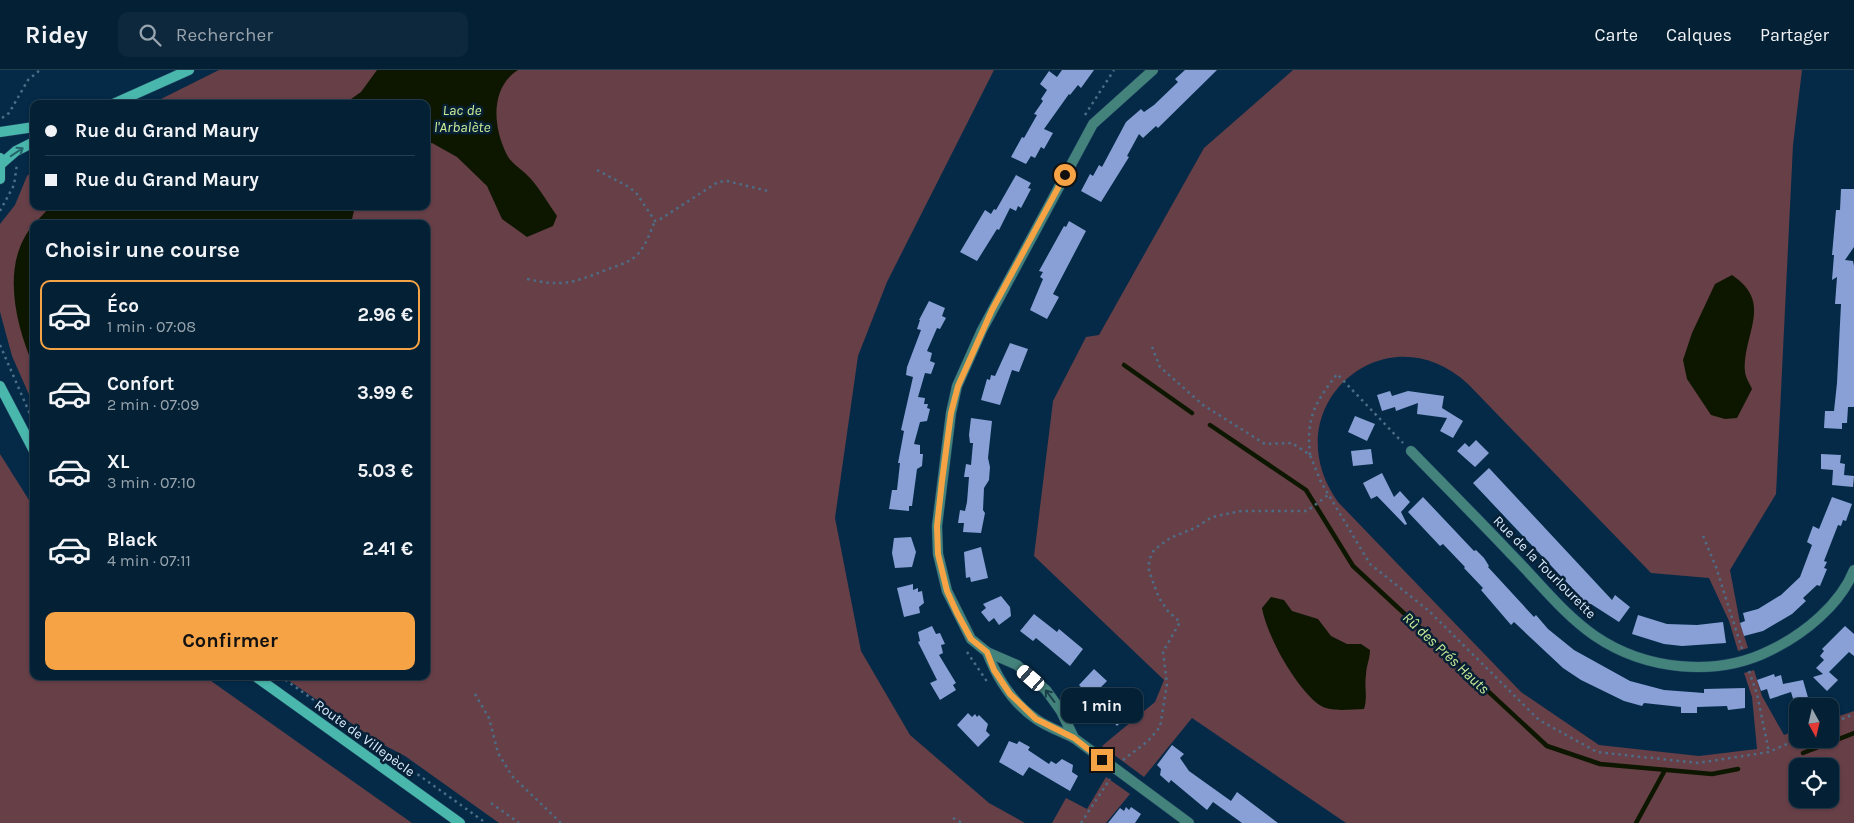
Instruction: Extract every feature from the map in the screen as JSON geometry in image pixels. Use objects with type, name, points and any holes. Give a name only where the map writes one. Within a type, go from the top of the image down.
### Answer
[{"type":"main road","points":[[122,100],[189,70]]},
{"type":"main road","points":[[0,132],[30,128]]},
{"type":"main road","points":[[0,179],[1,161],[30,144]]},
{"type":"main road","points":[[0,386],[30,443]]},
{"type":"main road","name":"Route de Villepècle","points":[[261,680],[460,823]]},
{"type":"street","points":[[1074,738],[1061,711],[1046,690],[1017,665],[987,652],[971,639],[957,613],[947,591],[938,554],[937,526],[942,481],[951,413],[958,386],[992,310],[1093,124],[1153,70]]},
{"type":"street","name":"Rue de la Tourlourette","points":[[1410,451],[1573,618],[1612,647],[1639,658],[1668,665],[1697,668],[1745,660],[1781,646],[1820,618],[1838,597],[1854,570]]},
{"type":"street","points":[[987,652],[994,670],[1010,694],[1036,719],[1074,738],[1189,823]]},
{"type":"path","points":[[0,117],[9,113],[28,80],[40,70]]},
{"type":"path","points":[[1082,121],[1114,70]]},
{"type":"path","points":[[0,211],[14,185],[18,171],[17,160]]},
{"type":"path","points":[[597,170],[629,186],[642,199],[655,220]]},
{"type":"path","points":[[655,220],[659,220],[718,182],[727,181],[768,191]]},
{"type":"path","points":[[527,279],[548,284],[569,283],[629,262],[638,255],[646,242],[655,220]]},
{"type":"path","points":[[0,345],[30,413]]},
{"type":"path","points":[[1152,347],[1160,367],[1203,405],[1265,444],[1292,443],[1310,455]]},
{"type":"path","points":[[1410,451],[1337,374],[1311,412],[1308,433],[1310,455],[1328,495],[1370,564],[1429,611],[1539,720],[1597,752],[1698,763],[1769,752],[1789,743]]},
{"type":"path","points":[[1081,823],[1125,757],[1148,741],[1160,727],[1167,684],[1163,652],[1180,622],[1168,611],[1159,598],[1149,571],[1148,560],[1154,550],[1170,538],[1195,528],[1212,517],[1241,510],[1307,511],[1328,495]]},
{"type":"path","points":[[1703,536],[1716,567],[1757,694],[1769,752]]},
{"type":"path","points":[[963,646],[991,686]]},
{"type":"path","points":[[286,680],[486,823]]},
{"type":"path","points":[[475,694],[489,718],[498,753],[512,776],[561,823]]},
{"type":"path","points":[[1839,720],[1854,714]]},
{"type":"path","points":[[491,803],[519,823]]},
{"type":"path","points":[[953,818],[962,823]]},
{"type":"shaded area","points":[[219,70],[994,70],[887,282],[858,356],[835,518],[861,651],[910,735],[989,803],[1025,823],[499,823],[405,756],[380,743],[288,680],[430,680],[430,220],[30,220],[30,397],[12,356],[0,312],[0,224],[15,205],[30,173],[30,210],[430,210],[430,100],[159,100]]},
{"type":"shaded area","points":[[1293,70],[1802,70],[1793,145],[1776,494],[1730,570],[1740,623],[1748,648],[1738,651],[1729,621],[1709,578],[1651,573],[1468,384],[1436,363],[1403,357],[1373,363],[1347,379],[1328,403],[1318,433],[1321,467],[1338,502],[1521,692],[1599,745],[1699,756],[1757,749],[1752,697],[1744,673],[1754,670],[1762,696],[1784,735],[1789,733],[1789,748],[1839,748],[1839,716],[1854,711],[1854,823],[1346,823],[1192,718],[1144,777],[1102,746],[1155,702],[1164,680],[1034,556],[1053,401],[1086,337],[1099,335],[1204,148]]},
{"type":"shaded area","points":[[0,454],[30,502],[30,680],[210,680],[412,823],[0,823]]},
{"type":"shaded area","points":[[1106,777],[1130,794],[1106,823],[1052,823],[1066,798],[1087,809]]},
{"type":"water","name":"Lac de l'Arbalète","points":[[377,70],[518,70],[502,87],[498,97],[498,131],[508,157],[534,182],[557,216],[553,226],[527,237],[502,219],[487,186],[457,157],[430,144],[430,100],[350,100],[361,92]]},
{"type":"water","points":[[47,210],[354,210],[352,220],[38,220]]},
{"type":"water","points":[[30,229],[30,357],[21,332],[14,294],[17,256],[23,239]]},
{"type":"water","points":[[1732,275],[1745,286],[1751,296],[1754,308],[1754,319],[1745,371],[1752,389],[1737,418],[1725,419],[1711,415],[1687,379],[1683,360],[1692,333],[1715,284]]},
{"type":"water","points":[[1271,597],[1284,600],[1292,611],[1318,619],[1331,636],[1347,644],[1361,644],[1370,650],[1366,672],[1366,700],[1364,709],[1328,709],[1318,704],[1309,696],[1283,660],[1265,619],[1262,608]]},
{"type":"building","points":[[1062,70],[1094,70],[1081,88],[1078,85],[1069,94],[1044,129],[1053,133],[1044,149],[1041,147],[1035,158],[1031,156],[1026,164],[1011,157],[1022,137],[1024,138],[1037,115],[1034,114],[1043,101],[1041,99],[1047,90],[1040,84],[1049,71],[1057,77]]},
{"type":"building","points":[[1185,70],[1217,70],[1158,128],[1156,126],[1143,138],[1139,134],[1127,156],[1129,157],[1101,202],[1081,191],[1090,174],[1093,176],[1099,165],[1102,167],[1126,122],[1141,109],[1144,112],[1154,105],[1178,82],[1175,79]]},
{"type":"building","points":[[1016,175],[1031,183],[1028,188],[1031,189],[1021,208],[1018,206],[1016,211],[1010,208],[999,230],[997,229],[977,261],[960,252],[985,210],[991,214],[994,209],[996,210]]},
{"type":"building","points":[[1841,189],[1854,189],[1854,247],[1845,260],[1853,261],[1854,266],[1854,407],[1848,407],[1847,423],[1842,423],[1842,429],[1824,428],[1825,411],[1834,411],[1837,383],[1841,304],[1835,304],[1837,277],[1832,280],[1834,255],[1832,255],[1836,210],[1840,210]]},
{"type":"building","points":[[1069,221],[1086,231],[1053,294],[1059,297],[1047,319],[1030,310],[1043,279],[1040,277],[1043,272],[1039,271],[1064,226],[1066,227]]},
{"type":"building","points":[[929,301],[945,308],[942,316],[946,318],[940,329],[937,328],[927,351],[932,353],[930,361],[935,363],[931,374],[925,373],[918,397],[925,398],[924,404],[928,404],[927,408],[930,409],[927,421],[920,422],[914,444],[920,445],[920,454],[923,454],[922,466],[917,469],[912,506],[909,506],[909,511],[889,509],[892,490],[897,490],[900,463],[898,463],[904,431],[901,430],[913,377],[906,375],[907,367],[921,330],[917,329],[919,320]]},
{"type":"building","points":[[1010,343],[1028,349],[1019,372],[1012,370],[1000,405],[981,400],[987,379],[990,380],[991,375],[995,376]]},
{"type":"building","points":[[1390,391],[1392,396],[1408,391],[1444,396],[1442,408],[1463,421],[1453,438],[1440,431],[1447,418],[1417,414],[1418,403],[1396,411],[1395,407],[1382,411],[1377,395]]},
{"type":"building","points":[[1355,416],[1375,424],[1367,441],[1348,432]]},
{"type":"building","points":[[971,418],[992,421],[988,458],[990,467],[989,480],[984,488],[983,510],[985,513],[981,533],[963,532],[964,523],[958,523],[960,510],[965,511],[967,502],[969,477],[964,477],[966,464],[971,465],[973,443],[970,443],[969,435]]},
{"type":"building","points":[[1476,440],[1489,453],[1475,467],[1457,451],[1465,443],[1469,447]]},
{"type":"building","points":[[1371,449],[1373,464],[1353,466],[1351,451]]},
{"type":"building","points":[[1821,454],[1841,455],[1840,463],[1845,464],[1844,475],[1854,476],[1853,487],[1832,485],[1833,470],[1821,469]]},
{"type":"building","points":[[1489,468],[1612,600],[1615,595],[1630,607],[1619,622],[1591,604],[1589,606],[1473,483]]},
{"type":"building","points":[[1382,473],[1394,497],[1400,491],[1410,502],[1401,512],[1407,524],[1405,525],[1377,496],[1371,499],[1363,483]]},
{"type":"building","points":[[1423,497],[1474,551],[1476,550],[1484,558],[1488,567],[1534,617],[1536,615],[1548,629],[1574,650],[1630,681],[1664,690],[1704,693],[1704,689],[1745,688],[1745,708],[1728,710],[1727,706],[1697,707],[1697,713],[1681,713],[1681,707],[1644,703],[1642,706],[1624,701],[1581,680],[1563,668],[1514,622],[1511,625],[1481,590],[1483,588],[1465,567],[1443,544],[1440,546],[1408,512]]},
{"type":"building","points":[[1832,497],[1852,504],[1846,521],[1843,520],[1841,526],[1838,525],[1824,561],[1827,562],[1824,568],[1827,569],[1820,586],[1817,585],[1803,598],[1806,601],[1792,614],[1763,631],[1744,636],[1740,623],[1745,621],[1743,613],[1758,609],[1781,595],[1800,577],[1812,545],[1807,542],[1813,526],[1819,529]]},
{"type":"building","points":[[911,537],[916,552],[912,567],[895,568],[892,553],[894,538]]},
{"type":"building","points":[[981,547],[988,578],[971,582],[970,577],[966,578],[964,552]]},
{"type":"building","points":[[913,584],[913,590],[918,588],[918,592],[922,591],[924,603],[919,607],[920,613],[904,617],[897,588]]},
{"type":"building","points":[[1001,596],[1010,607],[1011,616],[999,625],[994,618],[989,622],[981,612],[986,608],[983,604]]},
{"type":"building","points":[[1034,614],[1057,632],[1059,629],[1083,649],[1070,666],[1036,638],[1033,641],[1020,631]]},
{"type":"building","points":[[1638,615],[1667,624],[1697,625],[1723,622],[1726,643],[1682,646],[1664,644],[1632,634]]},
{"type":"building","points":[[932,626],[936,634],[940,633],[945,644],[941,645],[943,653],[939,655],[956,683],[953,685],[956,690],[940,700],[930,683],[937,680],[918,642],[920,641],[918,632]]},
{"type":"building","points":[[1845,626],[1854,634],[1854,656],[1849,652],[1829,672],[1838,680],[1827,691],[1813,677],[1823,674],[1816,668],[1824,660],[1820,656],[1824,651],[1822,649]]},
{"type":"building","points":[[1094,669],[1107,681],[1100,688],[1126,709],[1124,711],[1128,715],[1117,726],[1109,717],[1104,722],[1093,711],[1098,705],[1079,685]]},
{"type":"building","points":[[1774,674],[1775,677],[1781,675],[1783,684],[1803,680],[1808,698],[1793,698],[1791,692],[1770,699],[1767,689],[1761,691],[1757,680]]},
{"type":"building","points":[[968,713],[972,717],[975,714],[977,717],[979,715],[988,724],[986,731],[990,735],[978,747],[957,725]]},
{"type":"building","points":[[1009,741],[1017,744],[1019,741],[1030,747],[1028,750],[1049,764],[1051,761],[1056,764],[1062,759],[1073,765],[1072,772],[1078,776],[1070,791],[1029,767],[1023,776],[999,762]]},
{"type":"building","points":[[1172,745],[1184,754],[1180,758],[1189,771],[1231,801],[1237,792],[1278,823],[1242,823],[1213,802],[1207,810],[1171,780],[1169,783],[1160,775],[1161,769],[1157,765]]},
{"type":"building","points":[[1126,807],[1129,810],[1131,807],[1141,814],[1135,823],[1108,823],[1120,808],[1124,811]]},
{"type":"waterway","name":"Rû des Prés Hauts","points":[[1124,365],[1192,413]]},
{"type":"waterway","name":"Rû des Prés Hauts","points":[[1210,425],[1306,490],[1353,566],[1547,746],[1600,764],[1712,774],[1738,769]]},
{"type":"waterway","name":"Rû des Prés Hauts","points":[[1803,753],[1854,733]]},
{"type":"waterway","points":[[1636,823],[1665,770]]},
{"type":"route","points":[[1065,175],[992,310],[958,386],[951,413],[942,481],[937,526],[938,554],[947,591],[957,613],[971,639],[987,652],[994,670],[1010,694],[1036,719],[1074,738],[1102,760]]}]
